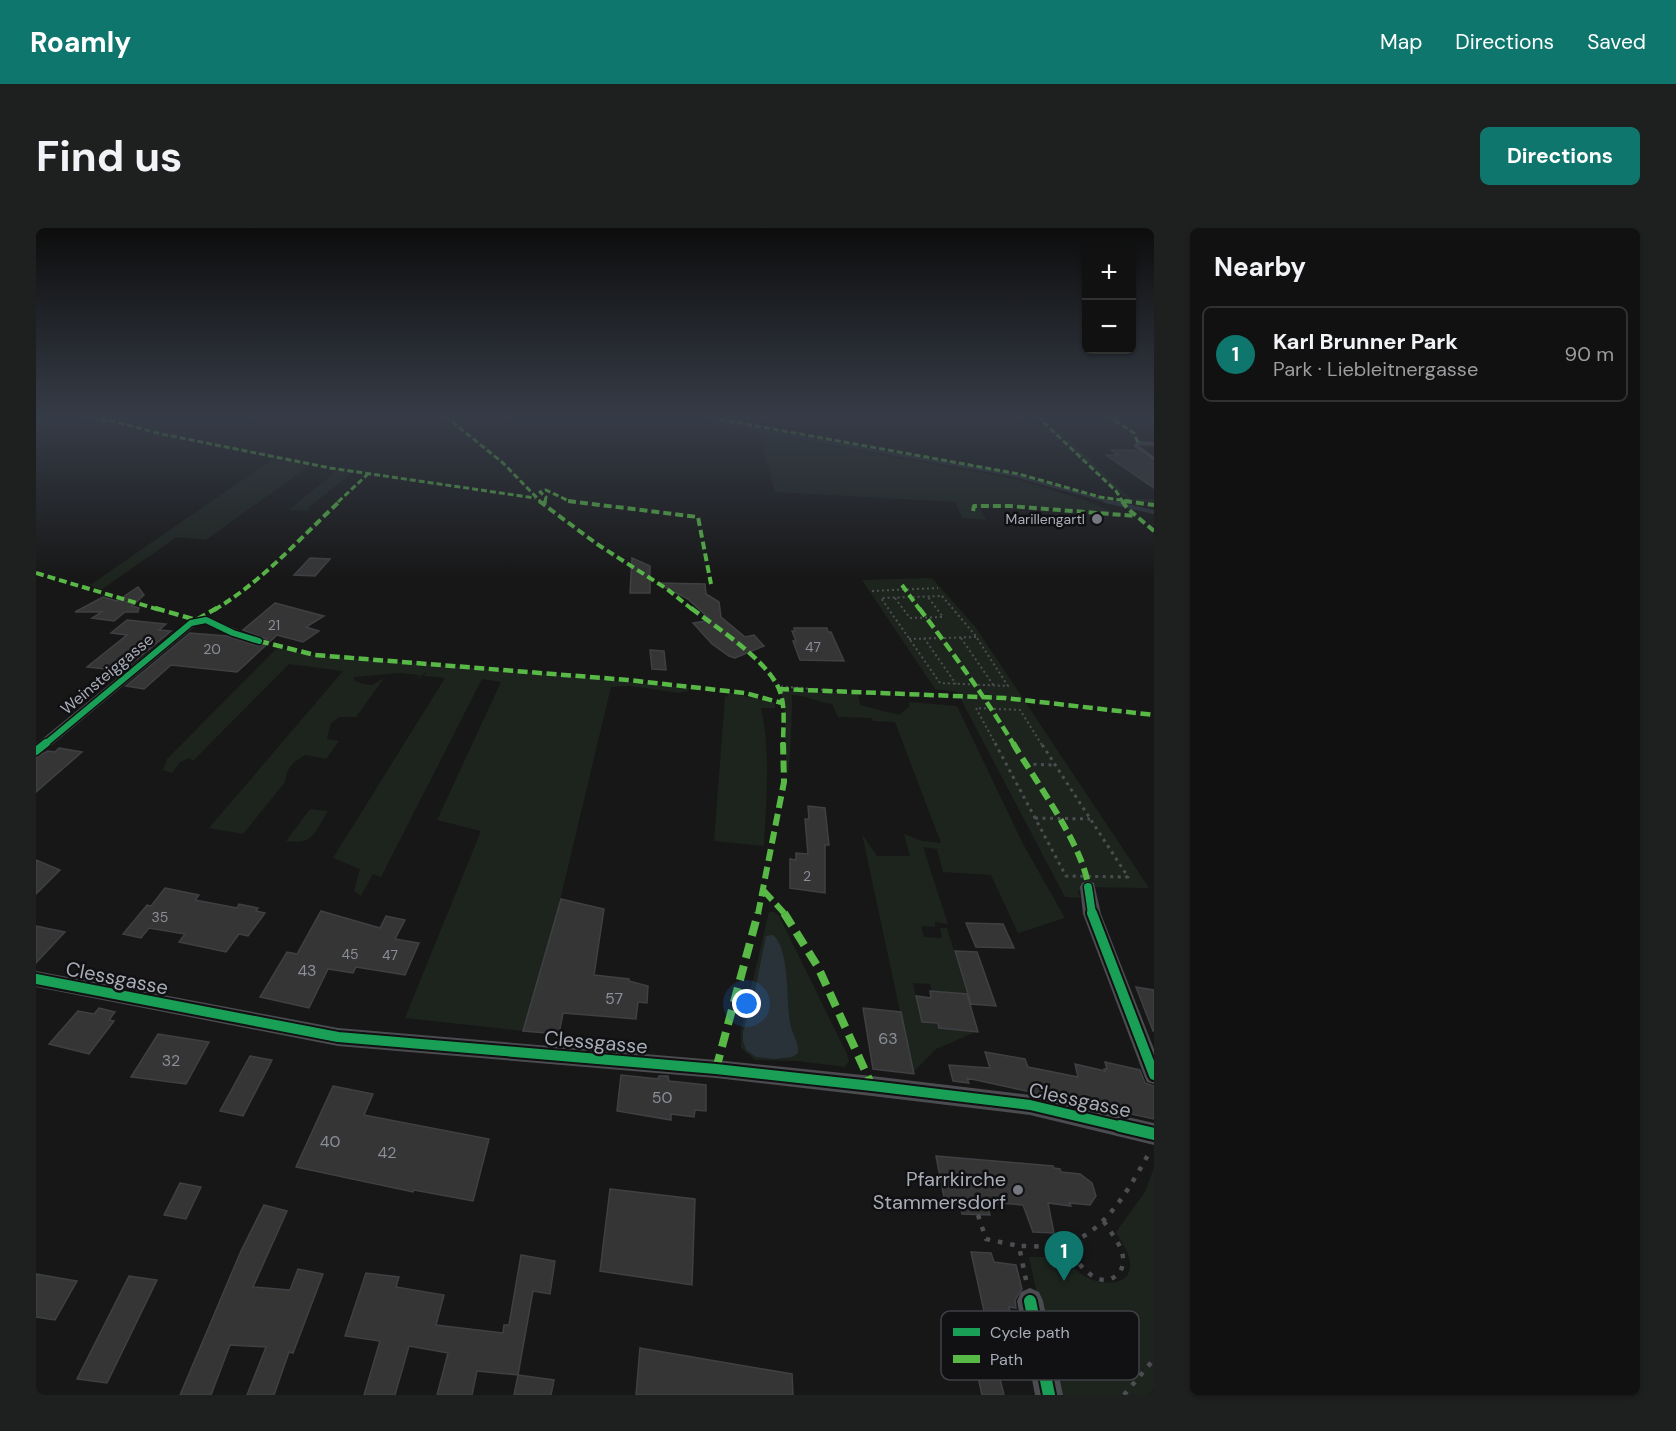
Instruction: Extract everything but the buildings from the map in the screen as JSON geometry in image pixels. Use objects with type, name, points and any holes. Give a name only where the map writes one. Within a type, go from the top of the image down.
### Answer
[{"type":"street","name":"Weinsteiggasse","points":[[36,751],[158,648],[196,620],[206,620],[233,633],[259,641]]},
{"type":"street","points":[[1088,887],[1092,914],[1154,1075]]},
{"type":"street","name":"Clessgasse","points":[[36,979],[338,1037],[716,1069],[1030,1105],[1154,1134]]},
{"type":"street","points":[[1030,1301],[1032,1311]]},
{"type":"street","points":[[1046,1380],[1049,1395]]},
{"type":"path","points":[[872,591],[938,588]]},
{"type":"path","points":[[942,596],[976,637],[1008,685],[940,683],[881,598],[895,598],[942,596]]},
{"type":"path","points":[[895,598],[910,618],[943,617],[928,597]]},
{"type":"path","points":[[909,639],[976,637]]},
{"type":"path","points":[[924,638],[956,684]]},
{"type":"path","points":[[961,638],[994,686]]},
{"type":"path","points":[[776,686],[845,690],[847,692]]},
{"type":"path","points":[[976,708],[1020,710],[1055,765],[1128,877],[1066,876],[976,708]]},
{"type":"path","points":[[1026,764],[1055,765]]},
{"type":"path","points":[[1035,818],[1091,819]]},
{"type":"path","points":[[978,1215],[986,1239],[1019,1246],[1065,1244],[1075,1240],[1103,1220],[1130,1183],[1154,1144]]},
{"type":"path","points":[[1065,1244],[1078,1266],[1090,1276],[1104,1280],[1116,1276],[1123,1267],[1124,1258],[1103,1220]]},
{"type":"path","points":[[1019,1246],[1021,1256]]},
{"type":"path","points":[[1139,1377],[1154,1359]]},
{"type":"path","points":[[1124,1395],[1136,1380]]},
{"type":"shaded area","points":[[256,470],[302,470],[206,540],[177,537],[101,590],[90,585]]},
{"type":"shaded area","points":[[336,470],[353,472],[308,508],[309,511],[289,510]]},
{"type":"shaded area","points":[[769,470],[969,470],[1016,479],[1087,501],[1113,512],[1006,505],[1006,507],[980,508],[986,520],[962,518],[955,502],[775,492]]},
{"type":"shaded area","points":[[1096,470],[1101,470],[1131,499],[1154,499],[1154,504],[1127,499]]},
{"type":"shaded area","points":[[932,578],[976,628],[1149,888],[1083,887],[1078,892],[1081,898],[1065,897],[957,692],[935,689],[862,580]]},
{"type":"shaded area","points":[[277,648],[312,655],[540,673],[689,688],[688,691],[679,693],[630,686],[611,687],[562,892],[523,1031],[405,1018],[481,831],[437,820],[501,682],[482,679],[381,877],[373,874],[361,896],[354,891],[360,869],[333,858],[445,678],[424,676],[426,672],[417,679],[419,675],[400,673],[354,677],[354,680],[363,684],[372,685],[384,678],[356,717],[339,717],[331,723],[327,739],[339,741],[326,759],[305,755],[293,763],[285,782],[243,834],[209,828],[343,671],[289,664],[193,761],[189,758],[180,762],[172,773],[163,770],[167,759]]},
{"type":"shaded area","points":[[780,690],[858,694],[860,705],[899,715],[909,707],[909,702],[957,706],[1023,844],[1065,918],[1018,933],[991,875],[943,872],[937,849],[923,847],[948,924],[935,922],[935,927],[921,926],[924,937],[942,938],[940,928],[947,928],[969,1001],[959,1000],[957,993],[932,991],[930,984],[913,983],[921,1021],[938,1023],[939,1028],[965,1031],[976,1026],[978,1031],[936,1049],[913,1072],[862,834],[877,856],[910,856],[904,834],[922,841],[941,843],[895,722],[873,721],[872,718],[838,717],[832,704],[792,695],[787,776],[784,704]]},
{"type":"shaded area","points":[[726,692],[775,703],[775,708],[761,708],[767,759],[764,846],[714,841],[725,696],[729,697]]},
{"type":"shaded area","points":[[310,809],[328,811],[316,831],[308,839],[295,842],[286,841]]},
{"type":"shaded area","points":[[769,912],[774,912],[779,916],[846,1052],[849,1061],[845,1067],[798,1061],[755,1060],[741,1048],[741,1030]]},
{"type":"shaded area","points":[[773,935],[778,942],[785,963],[790,1022],[798,1049],[798,1053],[792,1057],[775,1059],[756,1057],[746,1050],[743,1041],[743,1032],[754,996],[766,936]]},
{"type":"shaded area","points":[[1154,1168],[1154,1395],[1059,1395],[1056,1380],[1139,1380],[1139,1311],[1041,1311],[1029,1257],[1068,1257],[1083,1275],[1106,1283],[1125,1278],[1130,1270],[1129,1258],[1116,1232],[1145,1192]]},
{"type":"waterway","points":[[987,470],[1013,475],[1111,502]]},
{"type":"waterway","points":[[1105,501],[1154,512]]},
{"type":"marked path","points":[[347,470],[535,498]]},
{"type":"marked path","points":[[510,470],[535,498],[597,544],[667,589],[739,645],[757,660],[779,689],[782,703],[784,782],[764,891],[716,1069]]},
{"type":"marked path","points":[[1000,470],[1100,497],[1154,505]]},
{"type":"marked path","points":[[1094,470],[1116,491],[1127,508],[1154,531]]},
{"type":"marked path","points":[[36,573],[196,620],[232,599],[261,575],[368,474]]},
{"type":"marked path","points":[[544,505],[546,497],[540,492],[546,490],[569,501],[698,517],[711,584]]},
{"type":"marked path","points":[[973,511],[974,506],[1009,506],[1136,516]]},
{"type":"marked path","points":[[902,585],[959,661],[981,697],[988,702],[1078,851],[1087,872],[1088,887]]},
{"type":"marked path","points":[[259,641],[315,655],[628,680],[745,693],[782,703]]},
{"type":"marked path","points":[[779,689],[1005,698],[1154,715]]},
{"type":"marked path","points":[[764,891],[790,920],[818,967],[872,1086]]},
{"type":"cycle path","points":[[36,751],[191,623],[206,620],[233,633],[259,641]]},
{"type":"cycle path","points":[[1088,887],[1092,914],[1154,1075]]},
{"type":"cycle path","points":[[36,979],[338,1037],[716,1069],[872,1086],[1030,1105],[1154,1134]]},
{"type":"cycle path","points":[[1030,1301],[1032,1311]]},
{"type":"cycle path","points":[[1046,1380],[1049,1395]]},
{"type":"place","name":"Marillengartl","points":[[1097,519]]},
{"type":"place","name":"Pfarrkirche Stammersdorf","points":[[1018,1190]]},
{"type":"place","name":"Karl Brunner Park","points":[[1064,1281]]}]
